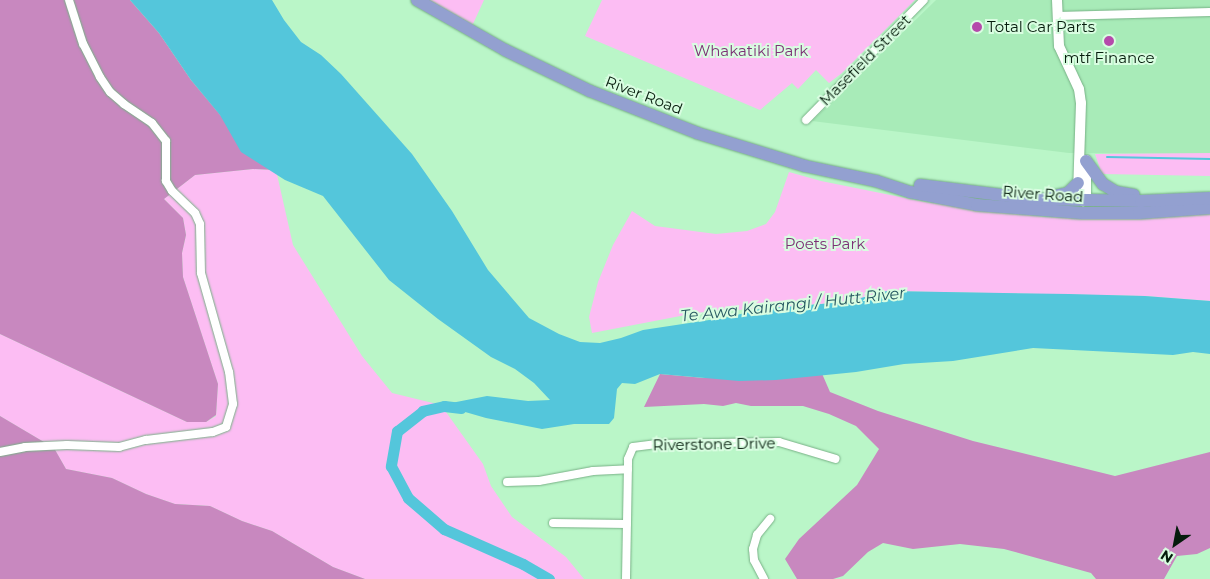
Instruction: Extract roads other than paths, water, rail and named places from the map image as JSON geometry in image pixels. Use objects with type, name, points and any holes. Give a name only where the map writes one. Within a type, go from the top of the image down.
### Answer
[{"type":"highway","name":"River Road","points":[[416,0],[534,65],[646,114],[768,156],[876,181],[910,192],[977,205],[1082,213],[1139,213],[1210,208]]},
{"type":"highway","points":[[1086,160],[1103,184],[1124,194],[1210,194]]},
{"type":"highway","name":"River Road","points":[[876,181],[1011,198],[1083,201],[1151,201],[1210,198]]},
{"type":"highway","points":[[982,193],[1061,195],[1068,193],[1078,183]]},
{"type":"highway","points":[[953,199],[1070,207],[1078,206],[1083,201],[1096,207],[1210,203]]},
{"type":"street","points":[[0,452],[24,447],[67,445],[119,447],[146,440],[213,432],[226,427],[233,404],[229,372],[201,273],[200,224],[195,213],[172,191],[166,181],[166,141],[152,122],[124,104],[110,92],[100,78],[84,44],[70,0]]},
{"type":"street","name":"Masefield Street","points":[[806,120],[924,0]]},
{"type":"street","points":[[1057,0],[1059,46],[1079,89],[1086,160],[1086,194],[1083,201]]},
{"type":"street","points":[[1057,16],[1210,12]]},
{"type":"street","points":[[1082,120],[1078,194],[1083,201]]},
{"type":"street","name":"Riverstone Drive","points":[[626,579],[630,449],[643,445],[779,442],[836,459]]},
{"type":"street","points":[[507,482],[534,482],[593,471],[628,469]]},
{"type":"street","points":[[764,579],[754,560],[753,548],[756,535],[770,519]]},
{"type":"street","points":[[553,523],[627,524]]},
{"type":"water","points":[[130,0],[272,0],[301,42],[321,55],[341,74],[412,154],[452,211],[488,270],[529,318],[559,334],[580,342],[600,343],[643,330],[729,317],[760,309],[846,302],[887,291],[1069,294],[1145,296],[1210,301],[1210,354],[1193,352],[1173,355],[1033,348],[953,361],[904,364],[856,372],[776,380],[739,381],[660,374],[635,384],[622,383],[617,389],[614,418],[609,424],[574,424],[542,429],[486,418],[441,405],[487,396],[528,401],[550,400],[534,383],[515,369],[491,357],[438,319],[389,280],[323,196],[285,180],[241,152],[220,115],[191,80],[159,33]]},
{"type":"waterway","points":[[1107,157],[1210,159]]},
{"type":"waterway","points":[[461,408],[444,406],[423,411],[397,431],[391,466],[408,498],[444,529],[523,564],[549,579]]},
{"type":"place","name":"Total Car Parts","points":[[977,27]]},
{"type":"place","name":"mtf Finance","points":[[1109,41]]},
{"type":"park label","name":"Whakatiki Park","points":[[751,51]]},
{"type":"park label","name":"Poets Park","points":[[825,244]]},
{"type":"water label","name":"Te Awa Kairangi / Hutt River","points":[[793,305]]}]
